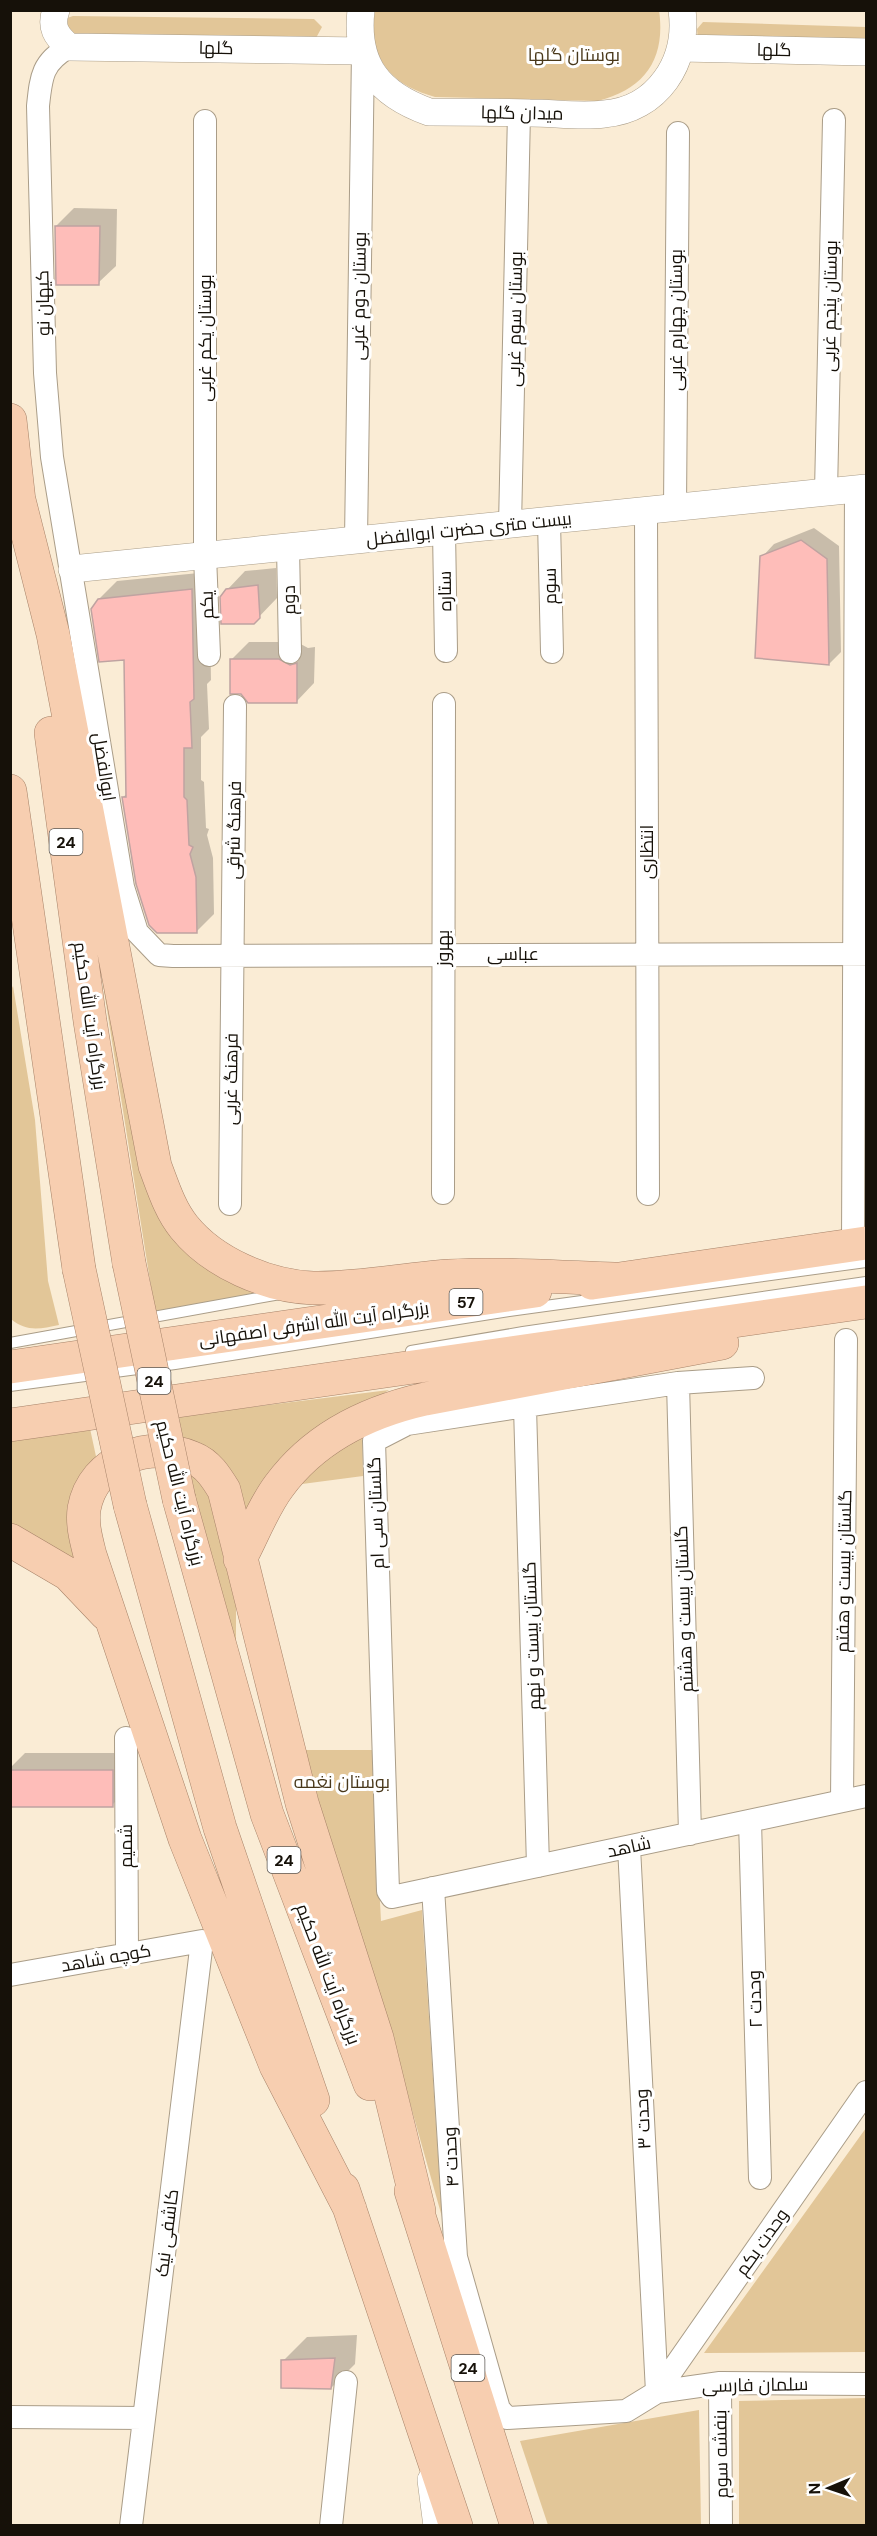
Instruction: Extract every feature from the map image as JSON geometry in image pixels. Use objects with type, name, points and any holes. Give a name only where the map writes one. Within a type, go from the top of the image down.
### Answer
[{"type":"highway","name":"بزرگراه آیت الله حکیم","points":[[10,420],[18,496],[90,1022],[129,1263],[179,1499],[267,1814],[419,2211],[517,2526]]},
{"type":"highway","points":[[18,496],[53,634],[155,1166],[167,1197],[184,1227],[204,1247],[224,1262],[268,1280],[312,1288],[494,1275],[614,1280]]},
{"type":"highway","points":[[10,790],[79,1269],[130,1505],[220,1828],[456,2526]]},
{"type":"highway","name":"بزرگراه آیت الله اشرفی اصفهانی","points":[[10,1367],[614,1280],[862,1250]]},
{"type":"highway","points":[[10,1425],[864,1296]]},
{"type":"highway","points":[[240,1559],[277,1488],[307,1453],[341,1430],[378,1411],[425,1399],[716,1345],[864,1296]]},
{"type":"highway","points":[[350,2209],[276,2066],[185,1839],[90,1555],[83,1529],[84,1508],[93,1485],[107,1468],[131,1455],[161,1449],[194,1458],[213,1472],[224,1490],[302,1803],[377,2038],[419,2211]]},
{"type":"highway","points":[[10,1540],[68,1574],[114,1622]]},
{"type":"street","points":[[56,10],[52,22],[57,37],[69,47]]},
{"type":"street","name":"میدان گلها","points":[[361,10],[359,27],[363,51],[372,74],[384,88],[405,103],[429,111],[603,114],[640,104],[666,81],[675,66],[681,48],[684,26],[682,10]]},
{"type":"street","name":"گلها","points":[[69,47],[363,51]]},
{"type":"street","name":"کیهان نو","points":[[69,47],[52,56],[41,77],[38,106],[45,373],[52,457],[72,569]]},
{"type":"street","name":"گلها","points":[[681,48],[867,52]]},
{"type":"street","name":"بوستان دوم غربی","points":[[356,540],[363,51]]},
{"type":"street","name":"بوستان سوم غربی","points":[[510,525],[519,113]]},
{"type":"street","name":"بوستان پنجم غربی","points":[[826,492],[834,120]]},
{"type":"street","name":"بوستان یکم غربی","points":[[205,121],[205,556]]},
{"type":"street","name":"بوستان چهارم غربی","points":[[675,508],[678,133]]},
{"type":"street","points":[[861,488],[860,1192],[862,1250]]},
{"type":"street","name":"بیست متری حضرت ابوالفضل","points":[[72,569],[861,488]]},
{"type":"street","name":"انتظاری","points":[[646,511],[648,1194]]},
{"type":"street","name":"سوم","points":[[549,521],[552,652]]},
{"type":"street","name":"ستاره","points":[[444,531],[446,651]]},
{"type":"street","name":"دوم","points":[[288,547],[290,652]]},
{"type":"street","name":"یکم","points":[[205,556],[209,655]]},
{"type":"street","name":"ابوالفضل","points":[[72,569],[123,887],[137,932],[159,955]]},
{"type":"street","name":"بهروز","points":[[442,1193],[444,704]]},
{"type":"street","name":"فرهنگ شرقی","points":[[232,954],[235,706]]},
{"type":"street","name":"فرهنگ غربی","points":[[230,1204],[232,954]]},
{"type":"street","name":"عباسی","points":[[159,955],[860,954]]},
{"type":"street","name":"گلستان بیست و هفتم","points":[[842,1801],[846,1340]]},
{"type":"street","name":"گلستان سی ام","points":[[392,1897],[388,1892],[374,1441],[407,1424],[678,1383],[753,1378]]},
{"type":"street","name":"گلستان بیست و هشتم","points":[[678,1383],[690,1834]]},
{"type":"street","name":"گلستان بیست و نهم","points":[[525,1407],[538,1866]]},
{"type":"street","name":"شمیم","points":[[126,1738],[127,1954]]},
{"type":"street","name":"شاهد","points":[[392,1897],[867,1796]]},
{"type":"street","name":"وحدت ۲","points":[[750,1821],[760,2178]]},
{"type":"street","name":"وحدت ۳","points":[[629,1846],[657,2392]]},
{"type":"street","name":"وحدت ۴","points":[[433,1888],[456,2257],[499,2409],[507,2418]]},
{"type":"street","name":"کوچه شاهد","points":[[10,1975],[202,1941]]},
{"type":"street","name":"کاشفی نیک","points":[[131,2526],[202,1941]]},
{"type":"street","name":"وحدت یکم","points":[[657,2392],[867,2092]]},
{"type":"street","points":[[331,2526],[346,2382]]},
{"type":"street","name":"سلمان فارسی","points":[[507,2418],[626,2411],[657,2392],[720,2383],[867,2384]]},
{"type":"street","name":"بنفشه سوم","points":[[720,2383],[722,2526]]},
{"type":"street","points":[[10,2417],[144,2418]]},
{"type":"street","points":[[426,2437],[436,2526]]},
{"type":"lane","points":[[10,1386],[69,1376],[175,1364],[509,1311],[862,1250]]},
{"type":"lane","points":[[10,1343],[312,1288]]},
{"type":"lane","points":[[396,1354],[523,1332],[864,1296]]},
{"type":"lane","points":[[144,1391],[167,1387]]},
{"type":"lane","points":[[97,1398],[121,1395]]},
{"type":"green space","name":"بوستان گلها","points":[[659,10],[659,43],[649,69],[628,89],[598,101],[435,97],[419,92],[395,77],[386,67],[379,56],[373,28],[375,11]]},
{"type":"green space","points":[[73,16],[314,19],[322,27],[316,38],[73,41],[64,19]]},
{"type":"green space","points":[[703,22],[866,27],[866,45],[698,41],[697,29]]},
{"type":"green space","points":[[64,739],[154,1184],[272,1292],[155,1312]]},
{"type":"green space","points":[[13,986],[35,1120],[48,1281],[59,1325],[39,1328],[28,1328],[11,1319],[10,992]]},
{"type":"green space","points":[[389,1390],[366,1405],[243,1534],[182,1442],[179,1416]]},
{"type":"green space","points":[[89,1424],[97,1461],[75,1498],[68,1518],[68,1530],[76,1560],[11,1532],[11,1438]]},
{"type":"green space","points":[[362,1425],[363,1476],[287,1486]]},
{"type":"green space","points":[[186,1464],[214,1489],[236,1598],[236,1662]]},
{"type":"green space","name":"بوستان نغمه","points":[[299,1750],[372,1750],[381,1921],[422,1910],[442,2217],[388,2025]]},
{"type":"green space","points":[[866,2128],[866,2352],[704,2353]]},
{"type":"green space","points":[[866,2398],[866,2525],[739,2525],[739,2401]]},
{"type":"green space","points":[[699,2410],[701,2525],[548,2525],[520,2441]]},
{"type":"building","points":[[55,226],[100,226],[99,285],[56,285]]},
{"type":"building","points":[[801,540],[827,559],[829,665],[755,658],[760,556]]},
{"type":"building","points":[[258,585],[260,618],[254,624],[221,624],[220,597],[226,589]]},
{"type":"building","points":[[192,589],[194,699],[190,702],[192,748],[184,748],[184,797],[187,800],[189,845],[193,847],[190,854],[196,877],[197,933],[157,933],[149,925],[136,884],[122,797],[126,797],[124,660],[99,662],[91,609],[98,599]]},
{"type":"building","points":[[230,659],[279,659],[290,665],[297,663],[297,703],[248,703],[241,694],[230,694]]},
{"type":"building","points":[[10,1770],[113,1770],[113,1807],[10,1807]]},
{"type":"building","points":[[335,2358],[331,2389],[281,2388],[281,2360]]}]
